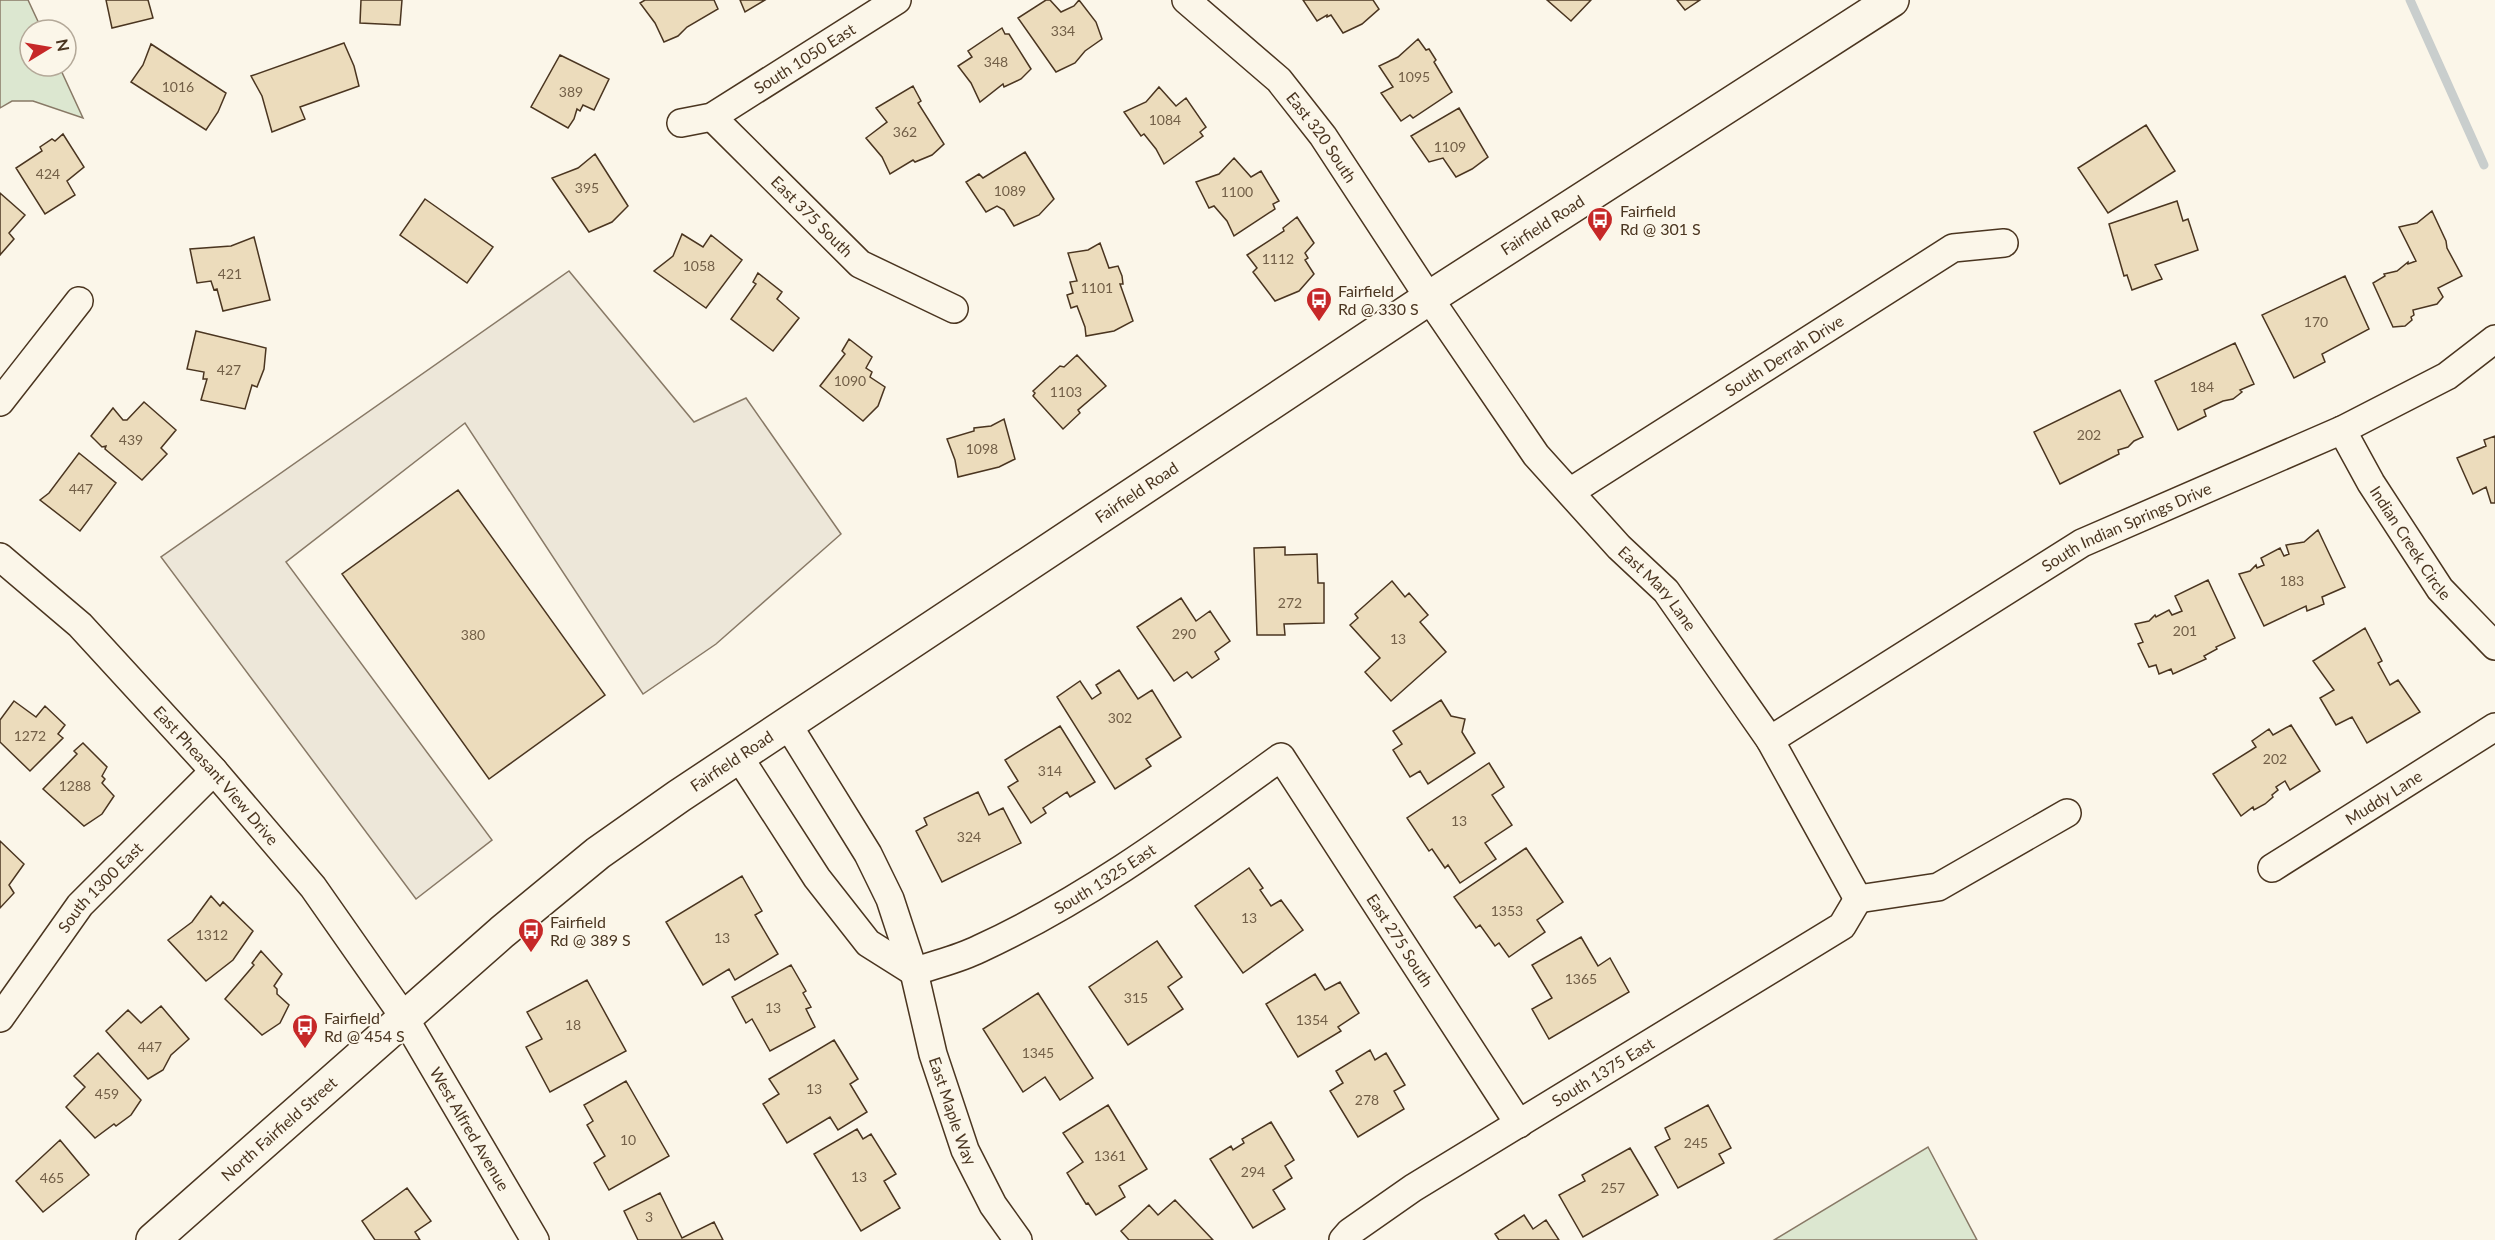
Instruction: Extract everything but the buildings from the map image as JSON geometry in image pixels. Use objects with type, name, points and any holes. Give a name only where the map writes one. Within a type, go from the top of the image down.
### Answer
[{"type":"street","name":"South 1050 East","points":[[712,117],[897,0]]},
{"type":"street","name":"East 320 South","points":[[1186,0],[1279,80],[1323,136],[1429,298]]},
{"type":"street","name":"Fairfield Road","points":[[405,1017],[502,932],[598,853],[1429,298],[1892,0]]},
{"type":"street","points":[[681,123],[712,117]]},
{"type":"street","name":"East 375 South","points":[[712,117],[860,264],[954,309]]},
{"type":"street","name":"South Derrah Drive","points":[[1570,492],[1953,248],[2004,243]]},
{"type":"street","name":"East Mary Lane","points":[[1429,298],[1536,455],[1619,547],[1666,591],[1770,740],[1858,899]]},
{"type":"street","points":[[0,402],[79,300]]},
{"type":"street","name":"South Indian Springs Drive","points":[[1770,740],[2082,543],[2342,430],[2447,376],[2495,339]]},
{"type":"street","name":"Indian Creek Circle","points":[[2342,430],[2371,483],[2440,589],[2495,646]]},
{"type":"street","name":"East Pheasant View Drive","points":[[0,557],[80,625],[214,771],[313,887],[405,1017]]},
{"type":"street","name":"East Maple Way","points":[[788,725],[868,854],[890,899],[914,972],[933,1054],[965,1150],[993,1205],[1018,1240]]},
{"type":"street","name":"Muddy Lane","points":[[2272,868],[2495,727]]},
{"type":"street","points":[[739,757],[817,878],[868,943],[914,972]]},
{"type":"street","name":"South 1325 East","points":[[914,972],[978,950],[1053,911],[1164,842],[1281,757]]},
{"type":"street","name":"East 275 South","points":[[1281,757],[1519,1124]]},
{"type":"street","name":"South 1300 East","points":[[0,1018],[80,905],[214,771]]},
{"type":"street","points":[[1858,899],[1938,887],[2067,813]]},
{"type":"street","name":"South 1375 East","points":[[1343,1240],[1350,1232],[1413,1188],[1842,926],[1858,899]]},
{"type":"street","name":"North Fairfield Street","points":[[153,1240],[405,1017]]},
{"type":"street","name":"West Alfred Avenue","points":[[405,1017],[535,1240]]},
{"type":"green space","points":[[0,0],[28,0],[36,18],[18,18],[18,78],[65,78],[83,118],[33,101],[12,101],[0,108]]},
{"type":"green space","points":[[1928,1147],[1977,1240],[1774,1240]]},
{"type":"shaded area","points":[[569,271],[694,422],[746,398],[841,534],[716,644],[643,694],[465,423],[286,562],[492,840],[416,899],[161,557]]},
{"type":"waterway","points":[[2410,0],[2484,165]]},
{"type":"place","name":"Fairfield Rd @ 301 S","points":[[1600,243]]},
{"type":"place","name":"Fairfield Rd @ 330 S","points":[[1319,323]]},
{"type":"place","name":"Fairfield Rd @ 389 S","points":[[531,954]]},
{"type":"place","name":"Fairfield Rd @ 454 S","points":[[305,1050]]}]
